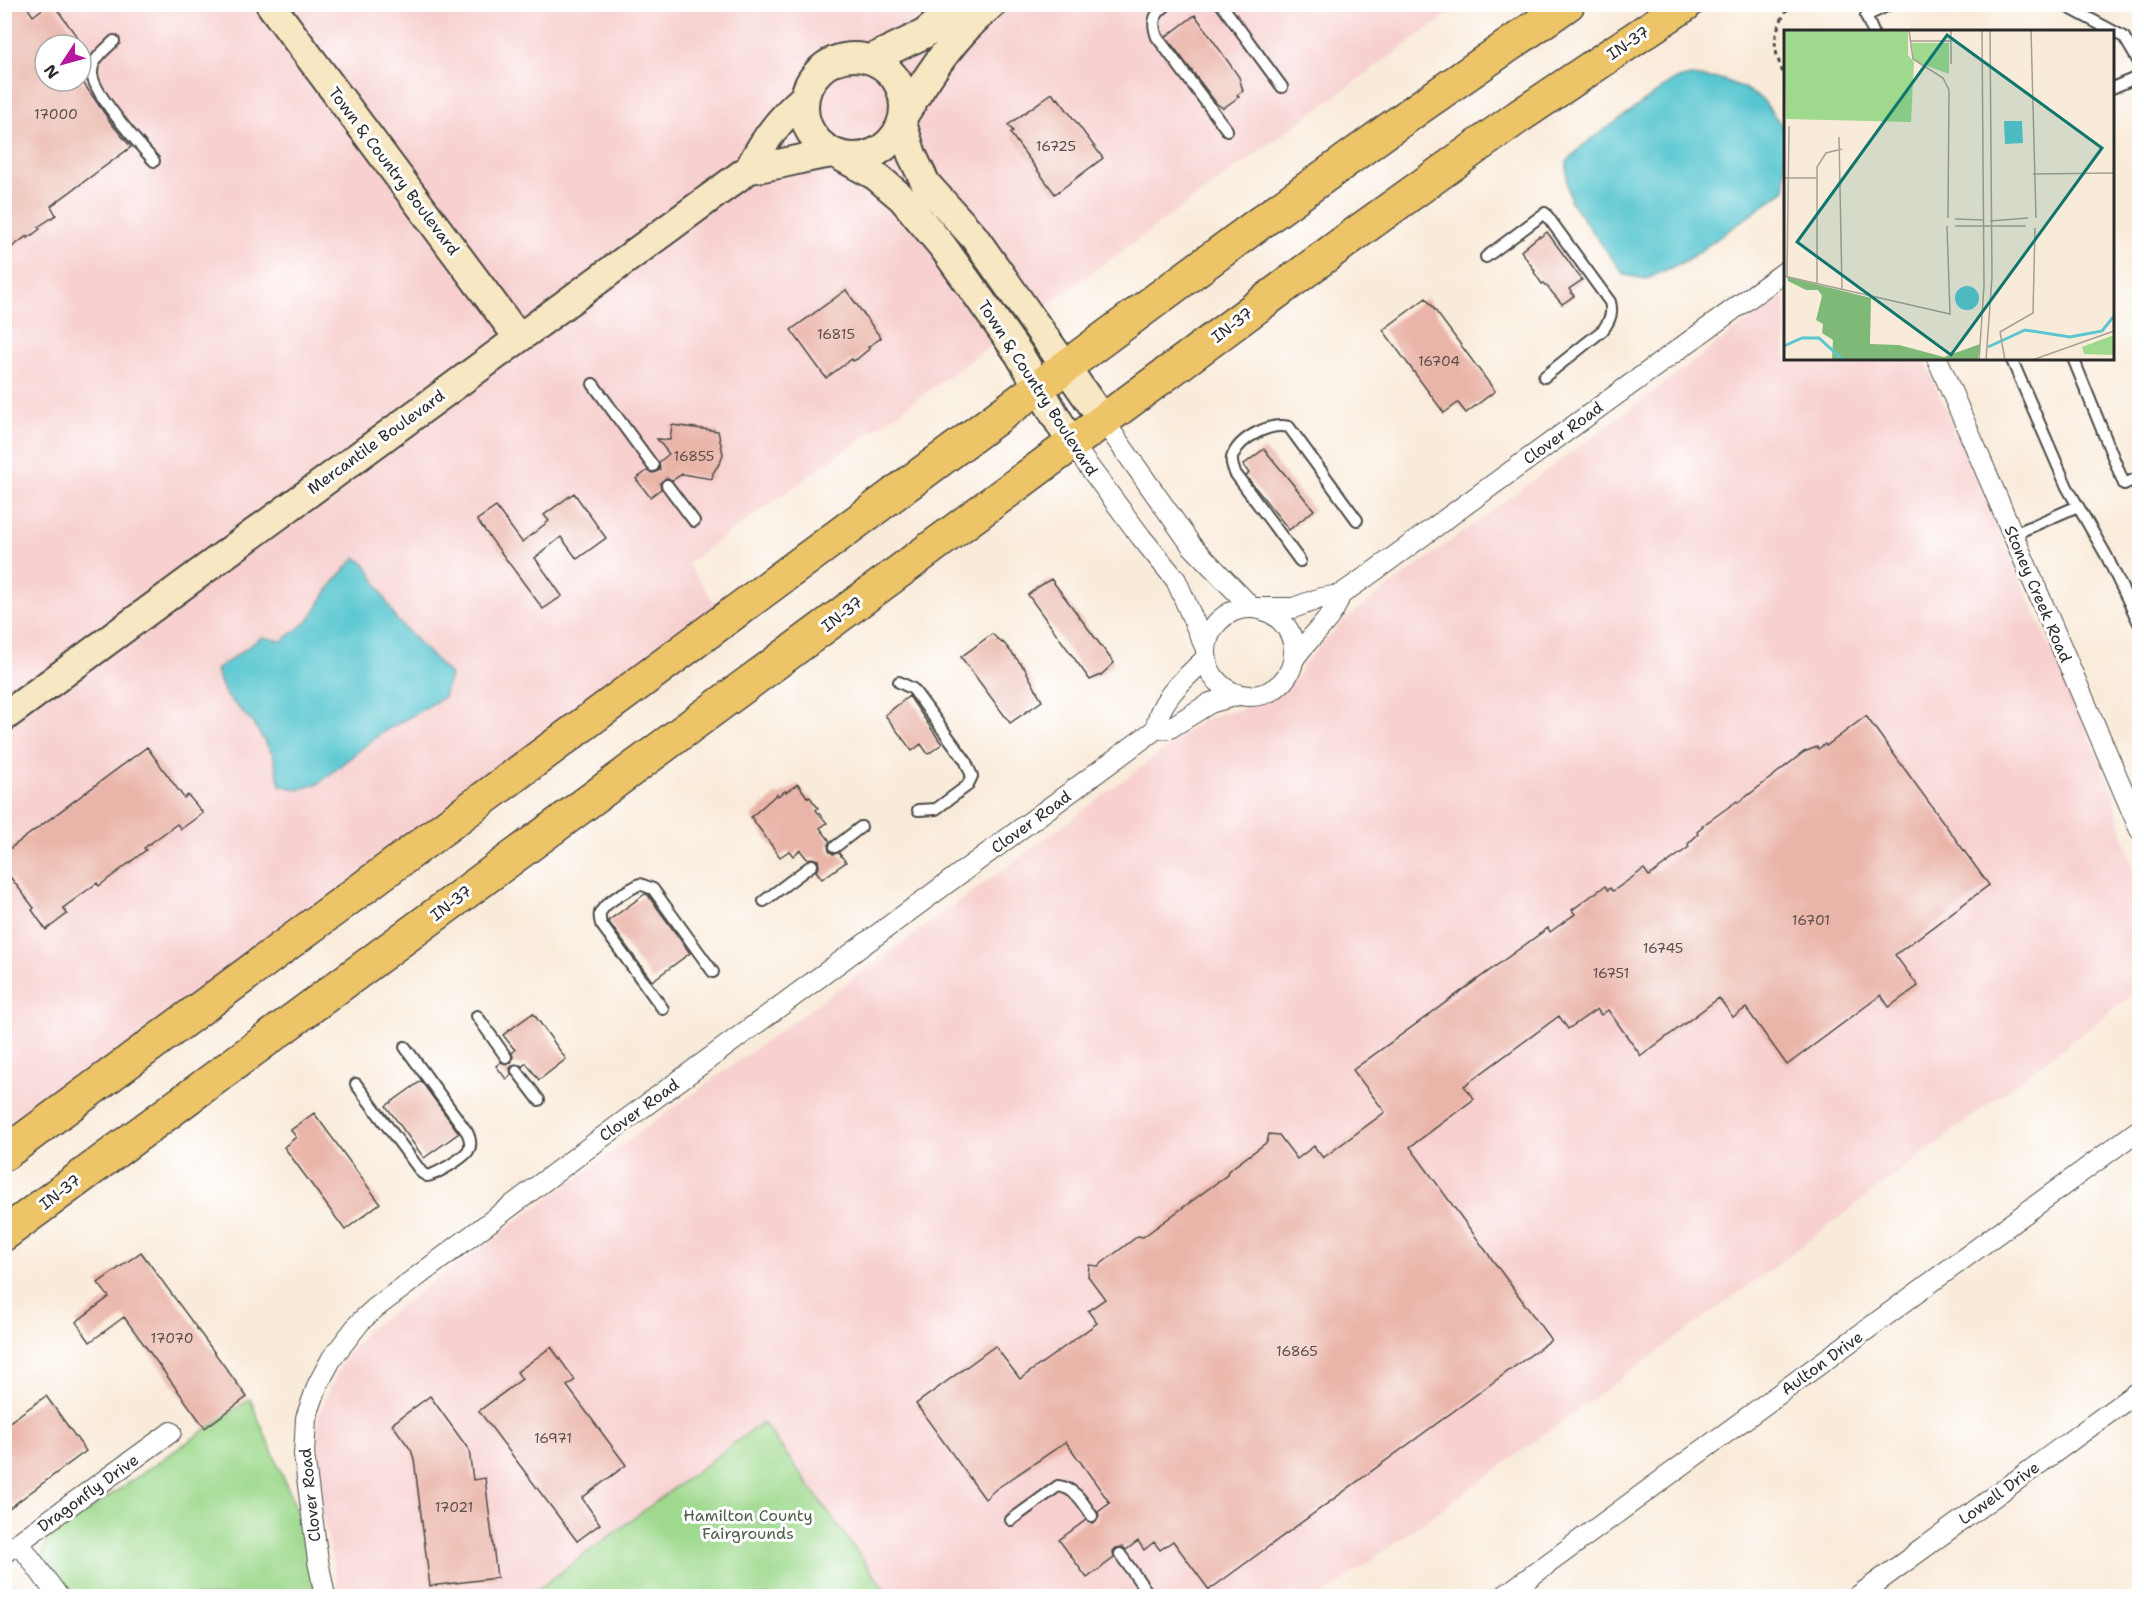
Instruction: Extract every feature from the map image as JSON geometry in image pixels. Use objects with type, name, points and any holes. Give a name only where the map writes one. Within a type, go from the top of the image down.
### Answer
[{"type":"highway","points":[[4,1154],[1065,367],[1420,106],[1568,4]]},
{"type":"highway","name":"IN-37","points":[[4,1234],[1362,228],[1518,117],[1686,4]]},
{"type":"street","name":"Town & Country Boulevard","points":[[270,4],[518,337]]},
{"type":"street","points":[[871,59],[924,34],[960,4]]},
{"type":"street","points":[[903,119],[904,100],[900,85],[891,72],[871,59],[847,57],[831,63],[817,73],[805,97],[804,114],[809,130],[819,143],[836,154],[853,158],[881,151],[892,141],[903,119],[956,39],[972,20],[992,4]]},
{"type":"street","name":"Mercantile Boulevard","points":[[4,717],[749,169],[760,148],[784,115],[805,97]]},
{"type":"street","name":"Town & Country Boulevard","points":[[903,119],[912,155],[926,184],[974,237],[1192,546],[1216,573],[1254,608]]},
{"type":"street","name":"Town & Country Boulevard","points":[[836,154],[876,176],[902,198],[943,247],[1020,354],[1072,444],[1140,537],[1176,580],[1205,652]]},
{"type":"street","name":"Mercantile Boulevard","points":[[749,169],[836,154]]},
{"type":"street","name":"Clover Road","points":[[1254,608],[1293,608],[1321,598],[1340,595],[1784,272]]},
{"type":"street","name":"Stoney Creek Road","points":[[1938,360],[2013,535],[2133,796],[2139,830]]},
{"type":"street","name":"Clover Road","points":[[1294,659],[1304,644],[1337,608],[1340,595]]},
{"type":"street","points":[[1156,729],[1157,716],[1163,705],[1205,652],[1209,634],[1226,614],[1238,609],[1254,608],[1270,612],[1281,620],[1289,632],[1294,645],[1294,659],[1288,675],[1279,686],[1260,695],[1238,695],[1220,685],[1213,677],[1205,652]]},
{"type":"street","name":"Clover Road","points":[[325,1596],[304,1455],[306,1418],[318,1384],[332,1358],[360,1322],[374,1309],[604,1136],[1156,729],[1170,728],[1210,703],[1238,695]]},
{"type":"street","name":"Aulton Drive","points":[[1504,1596],[2139,1129]]},
{"type":"street","name":"Lowell Drive","points":[[1858,1596],[2139,1390]]},
{"type":"street","name":"Dragonfly Drive","points":[[12,1548],[171,1432]]},
{"type":"street","points":[[12,1548],[58,1596]]},
{"type":"lane","points":[[1167,4],[1158,11],[1153,20],[1156,37],[1227,130]]},
{"type":"lane","points":[[1221,4],[1282,87]]},
{"type":"lane","points":[[1872,30],[1866,16],[1891,4]]},
{"type":"lane","points":[[2062,4],[2111,30]]},
{"type":"lane","points":[[2114,32],[2124,37],[2139,64]]},
{"type":"lane","points":[[114,42],[95,63],[92,72],[94,82],[106,102],[154,161]]},
{"type":"lane","points":[[2114,87],[2139,76]]},
{"type":"lane","points":[[1486,257],[1545,213],[1610,302],[1612,311],[1604,330],[1544,377]]},
{"type":"lane","points":[[2012,360],[2067,487],[2106,555],[2139,625]]},
{"type":"lane","points":[[2074,360],[2124,484],[2139,477]]},
{"type":"lane","points":[[593,384],[653,466]]},
{"type":"lane","points":[[1300,561],[1235,473],[1232,456],[1240,445],[1272,426],[1289,427],[1357,520]]},
{"type":"lane","points":[[667,485],[694,521]]},
{"type":"lane","points":[[2013,535],[2078,506]]},
{"type":"lane","points":[[899,682],[913,690],[965,760],[972,776],[967,786],[936,809],[918,810]]},
{"type":"lane","points":[[835,847],[861,827]]},
{"type":"lane","points":[[764,901],[812,865]]},
{"type":"lane","points":[[663,1009],[601,924],[599,916],[607,905],[639,884],[653,888],[714,972]]},
{"type":"lane","points":[[477,1016],[507,1058]]},
{"type":"lane","points":[[356,1084],[422,1173],[428,1176],[434,1174],[458,1159],[469,1149],[470,1139],[467,1132],[405,1047]]},
{"type":"lane","points":[[517,1071],[538,1100]]},
{"type":"lane","points":[[1011,1521],[1058,1486],[1066,1487],[1074,1492],[1092,1516]]},
{"type":"lane","points":[[1120,1554],[1150,1596]]},
{"type":"path","points":[[1784,78],[1774,51],[1776,28],[1790,4]]},
{"type":"shaded area","points":[[5,5],[1461,5],[687,563],[719,609],[5,1138]]},
{"type":"shaded area","points":[[1784,295],[1784,360],[1924,360],[2112,789],[2129,855],[2139,881],[2139,990],[1763,1275],[1322,1596],[889,1596],[763,1422],[527,1596],[340,1596],[314,1474],[319,1413],[340,1367],[368,1329],[1022,856],[1201,722],[1223,712],[1239,711],[1297,678],[1305,663],[1343,621]]},
{"type":"green space","points":[[250,1399],[299,1515],[316,1596],[73,1596],[46,1560],[43,1551],[47,1539]]},
{"type":"green space","name":"Hamilton County Fairgrounds","points":[[763,1422],[889,1596],[529,1596]]},
{"type":"water","points":[[1690,76],[1720,79],[1742,87],[1763,100],[1784,129],[1784,191],[1687,260],[1647,279],[1624,275],[1571,202],[1567,183],[1567,162],[1582,146],[1674,80]]},
{"type":"water","points":[[356,557],[367,566],[396,619],[450,675],[444,697],[381,733],[319,783],[298,790],[280,785],[273,754],[252,722],[225,694],[216,670],[262,637],[282,641],[308,621],[333,583]]},
{"type":"building","points":[[4,4],[25,4],[33,16],[49,4],[53,4],[74,33],[33,33],[33,93],[90,93],[131,147],[51,206],[56,215],[38,227],[40,229],[28,238],[27,236],[4,253]]},
{"type":"building","points":[[1195,15],[1239,77],[1243,91],[1237,95],[1239,97],[1223,108],[1217,104],[1166,37]]},
{"type":"building","points":[[1052,93],[1103,158],[1055,194],[1010,133],[1013,131],[1008,125]]},
{"type":"building","points":[[1547,232],[1582,280],[1569,289],[1574,296],[1562,304],[1544,283],[1542,284],[1521,251]]},
{"type":"building","points":[[846,290],[881,338],[857,359],[853,361],[852,359],[826,378],[791,330]]},
{"type":"building","points":[[1426,298],[1495,391],[1466,413],[1458,403],[1444,413],[1383,330]]},
{"type":"building","points":[[672,425],[718,431],[723,454],[721,461],[712,479],[682,474],[673,480],[666,478],[660,483],[661,489],[650,497],[636,479],[647,471],[653,473],[660,470],[659,462],[669,454],[657,439],[670,440]]},
{"type":"building","points":[[1264,449],[1314,510],[1289,530],[1246,476],[1249,473],[1243,465]]},
{"type":"building","points":[[574,493],[606,538],[577,559],[561,537],[535,558],[562,596],[543,609],[477,520],[496,507],[522,542],[549,521],[544,515]]},
{"type":"building","points":[[1051,579],[1114,663],[1101,675],[1090,680],[1028,595]]},
{"type":"building","points":[[992,634],[1003,642],[1025,669],[1042,701],[1010,723],[961,657]]},
{"type":"building","points":[[909,696],[942,744],[928,754],[921,744],[912,751],[885,715]]},
{"type":"building","points":[[1866,716],[1989,885],[1895,955],[1918,986],[1889,1007],[1881,995],[1787,1065],[1746,1008],[1733,1017],[1719,998],[1641,1056],[1608,1010],[1601,1015],[1597,1009],[1568,1029],[1559,1016],[1464,1086],[1474,1099],[1410,1147],[1551,1340],[1209,1590],[1173,1541],[1160,1550],[1154,1542],[1144,1550],[1138,1541],[1126,1550],[1123,1547],[1116,1548],[1113,1551],[1114,1558],[1087,1578],[1059,1540],[1086,1520],[1096,1522],[1098,1512],[1110,1503],[1066,1442],[996,1489],[985,1499],[916,1404],[995,1346],[1020,1379],[1097,1323],[1088,1311],[1105,1299],[1088,1276],[1089,1265],[1098,1266],[1138,1236],[1143,1237],[1227,1175],[1228,1171],[1267,1142],[1269,1134],[1279,1135],[1297,1159],[1314,1146],[1323,1158],[1385,1112],[1353,1070],[1548,928],[1550,932],[1575,914],[1572,910],[1605,886],[1608,890],[1610,888],[1613,891],[1644,869],[1649,876],[1689,847],[1688,844],[1702,826],[1737,801],[1738,803],[1804,752],[1817,747],[1818,749],[1825,744],[1826,746]]},
{"type":"building","points":[[147,747],[184,798],[188,795],[203,813],[181,829],[177,824],[99,886],[97,883],[63,908],[67,914],[46,930],[32,910],[34,908],[4,869],[4,853]]},
{"type":"building","points":[[798,784],[827,823],[820,828],[830,841],[829,851],[833,854],[839,853],[846,862],[822,879],[816,871],[819,867],[818,860],[807,859],[800,850],[793,856],[789,851],[780,857],[751,817],[777,794],[778,796]]},
{"type":"building","points":[[645,894],[690,953],[652,981],[608,921]]},
{"type":"building","points":[[533,1013],[566,1059],[539,1080],[526,1063],[523,1066],[515,1064],[510,1068],[511,1075],[506,1079],[496,1066],[501,1062],[511,1063],[512,1053],[515,1050],[503,1035]]},
{"type":"building","points":[[421,1081],[459,1133],[424,1158],[386,1106]]},
{"type":"building","points":[[314,1113],[380,1203],[345,1230],[284,1147],[296,1137],[291,1130]]},
{"type":"building","points":[[141,1252],[247,1397],[205,1428],[124,1317],[90,1342],[76,1322],[109,1297],[98,1283]]},
{"type":"building","points":[[551,1347],[575,1380],[567,1386],[626,1465],[582,1498],[600,1524],[577,1541],[479,1411],[522,1379],[517,1372]]},
{"type":"building","points":[[46,1396],[86,1451],[4,1512],[4,1426]]},
{"type":"building","points":[[430,1396],[469,1450],[473,1480],[485,1478],[497,1578],[430,1586],[414,1459],[411,1450],[392,1424]]}]
